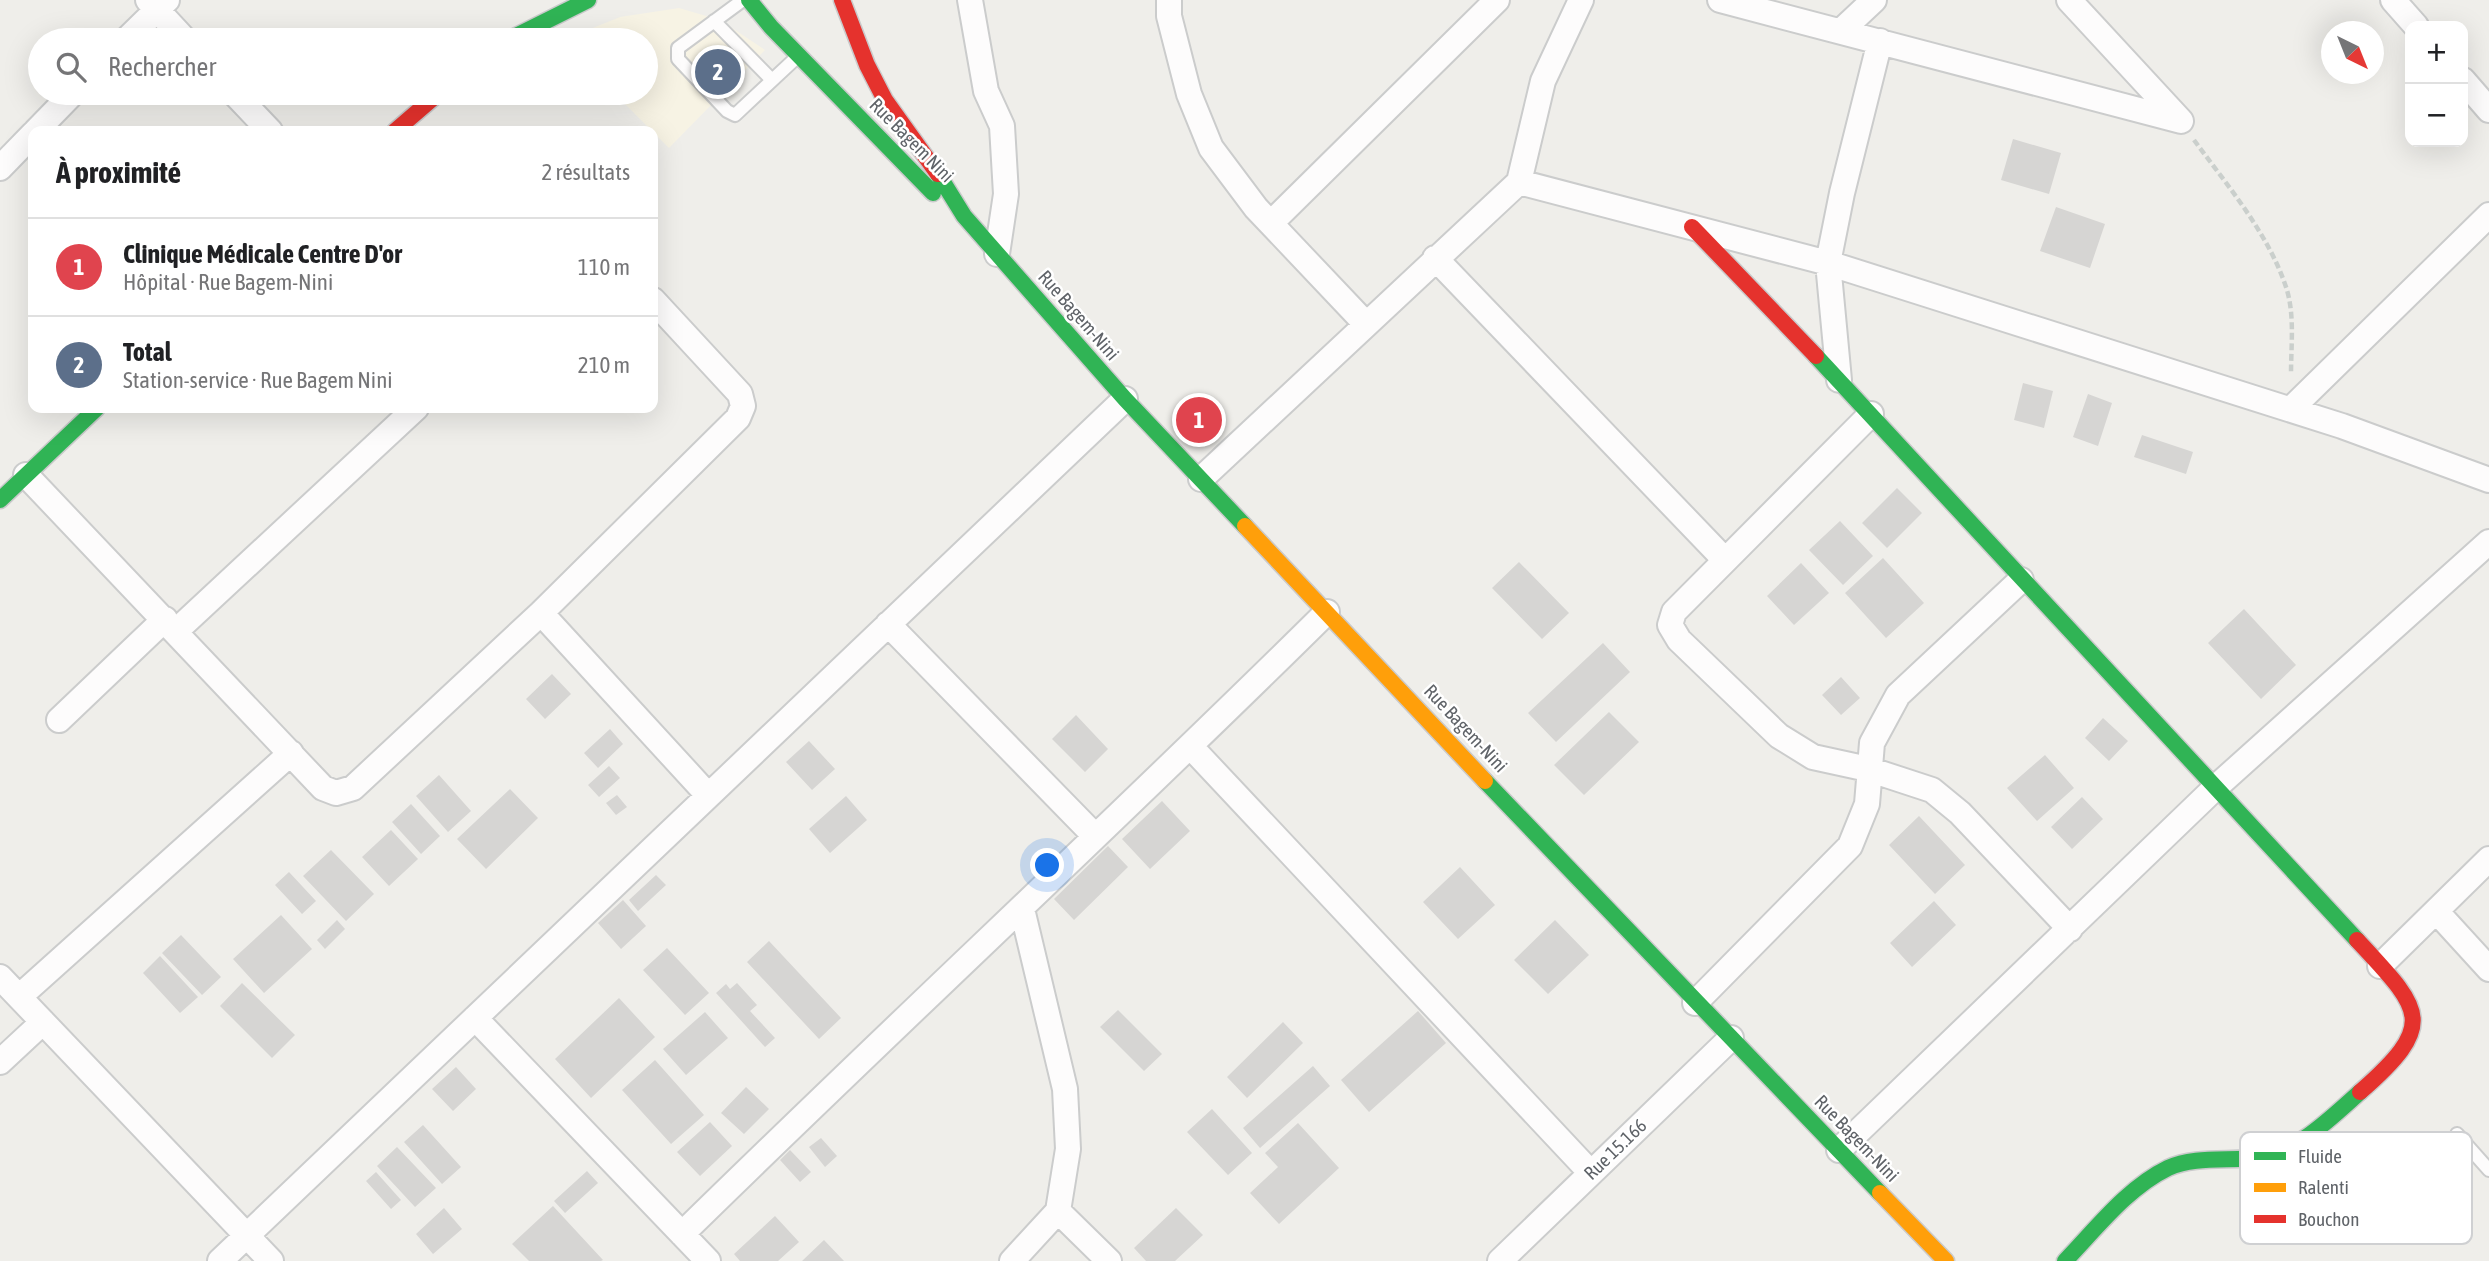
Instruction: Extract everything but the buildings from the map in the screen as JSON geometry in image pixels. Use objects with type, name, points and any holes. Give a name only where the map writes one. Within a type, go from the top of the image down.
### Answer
[{"type":"street","points":[[532,28],[588,0]]},
{"type":"street","name":"Rue Bagem Nini","points":[[749,0],[923,186],[964,216]]},
{"type":"street","name":"Rue Bagem Nini","points":[[842,0],[867,65],[885,100],[930,161],[964,216]]},
{"type":"street","points":[[970,0],[986,91],[1002,126],[1006,194],[997,254]]},
{"type":"street","points":[[1168,0],[1169,16],[1189,94],[1211,148],[1270,223],[1365,323]]},
{"type":"street","points":[[1270,223],[1497,0]]},
{"type":"street","points":[[1200,479],[1435,258],[1520,182],[1543,81],[1581,0]]},
{"type":"street","points":[[1720,0],[2181,121]]},
{"type":"street","points":[[1841,31],[1874,0]]},
{"type":"street","points":[[2069,0],[2181,121]]},
{"type":"street","points":[[2399,2],[2412,21]]},
{"type":"street","points":[[136,28],[157,3],[176,28]]},
{"type":"street","points":[[502,28],[507,22]]},
{"type":"street","points":[[1839,380],[1828,263],[1842,193],[1880,41]]},
{"type":"street","points":[[2466,84],[2489,110]]},
{"type":"street","points":[[42,126],[62,105]]},
{"type":"street","points":[[245,105],[265,126]]},
{"type":"street","points":[[401,126],[425,105]]},
{"type":"street","points":[[0,168],[28,140]]},
{"type":"street","points":[[1520,182],[1828,263],[2291,409],[2489,480]]},
{"type":"street","points":[[2291,409],[2489,215]]},
{"type":"street","name":"Rue Bagem-Nini","points":[[964,216],[1125,399],[1200,479],[1695,1003],[1946,1261]]},
{"type":"street","points":[[1692,227],[1871,414],[2021,580],[2404,990],[2412,1008],[2411,1037],[2385,1069],[2312,1132]]},
{"type":"street","points":[[1435,258],[1725,560]]},
{"type":"street","points":[[26,475],[323,788],[337,793],[353,788],[541,613],[738,418],[743,406],[740,394],[658,305]]},
{"type":"street","points":[[220,1261],[707,794],[1125,399]]},
{"type":"street","points":[[0,500],[92,413]]},
{"type":"street","points":[[58,720],[171,625],[410,413]]},
{"type":"street","points":[[1871,414],[1674,612],[1670,625],[1679,640],[1779,736],[1813,757],[1868,769],[1932,790],[1960,813],[2070,929]]},
{"type":"street","points":[[1839,1150],[2216,787],[2489,542]]},
{"type":"street","points":[[1695,1003],[1850,846],[1867,804],[1872,743],[1898,695],[2021,580]]},
{"type":"street","points":[[682,1234],[876,1044],[1023,909],[1094,835],[1191,747],[1327,612]]},
{"type":"street","points":[[541,613],[707,794]]},
{"type":"street","points":[[888,624],[1094,835]]},
{"type":"street","points":[[1191,747],[1591,1173]]},
{"type":"street","points":[[19,997],[291,753]]},
{"type":"street","points":[[2380,966],[2489,859]]},
{"type":"street","points":[[1012,1261],[1058,1211],[1068,1149],[1065,1089],[1023,909]]},
{"type":"street","points":[[2436,911],[2489,969]]},
{"type":"street","points":[[0,977],[271,1261]]},
{"type":"street","points":[[475,1018],[708,1261]]},
{"type":"street","points":[[0,1062],[43,1022]]},
{"type":"street","name":"Rue 15.166","points":[[1500,1261],[1731,1038]]},
{"type":"street","points":[[2065,1261],[2137,1187],[2154,1176],[2172,1166],[2240,1159]]},
{"type":"street","points":[[1058,1211],[1109,1261]]},
{"type":"lane","points":[[743,0],[678,48],[678,59],[727,111],[735,114],[799,55]]},
{"type":"lane","points":[[714,20],[772,80]]},
{"type":"lane","points":[[2472,1150],[2489,1170]]},
{"type":"path","points":[[2181,121],[2233,193],[2286,287],[2292,322],[2291,409]]},
{"type":"shaded area","points":[[679,8],[720,20],[765,50],[669,148],[658,137],[658,126],[647,126],[626,105],[658,105],[658,28],[593,28],[620,17]]},
{"type":"traffic: fast","points":[[532,28],[588,0]]},
{"type":"traffic: fast","points":[[749,0],[771,27],[933,193]]},
{"type":"traffic: fast","points":[[938,174],[964,216],[1125,399],[1245,526]]},
{"type":"traffic: fast","points":[[1816,356],[2357,940]]},
{"type":"traffic: fast","points":[[0,500],[92,413]]},
{"type":"traffic: fast","points":[[1485,781],[1880,1193]]},
{"type":"traffic: fast","points":[[2314,1132],[2360,1092]]},
{"type":"traffic: fast","points":[[2065,1261],[2113,1210],[2153,1176],[2179,1164],[2240,1158]]},
{"type":"traffic: slow","points":[[1245,526],[1485,781]]},
{"type":"traffic: slow","points":[[1880,1193],[1946,1261]]},
{"type":"traffic: jam","points":[[842,0],[867,65],[885,100],[938,174]]},
{"type":"traffic: jam","points":[[401,126],[425,105]]},
{"type":"traffic: jam","points":[[1692,227],[1816,356]]},
{"type":"traffic: jam","points":[[2357,940],[2396,984],[2407,1001],[2412,1016],[2411,1032],[2402,1049],[2360,1092]]},
{"type":"place","name":"Total","points":[[718,72]]},
{"type":"place","name":"Clinique Médicale Centre D'or","points":[[1199,420]]}]
